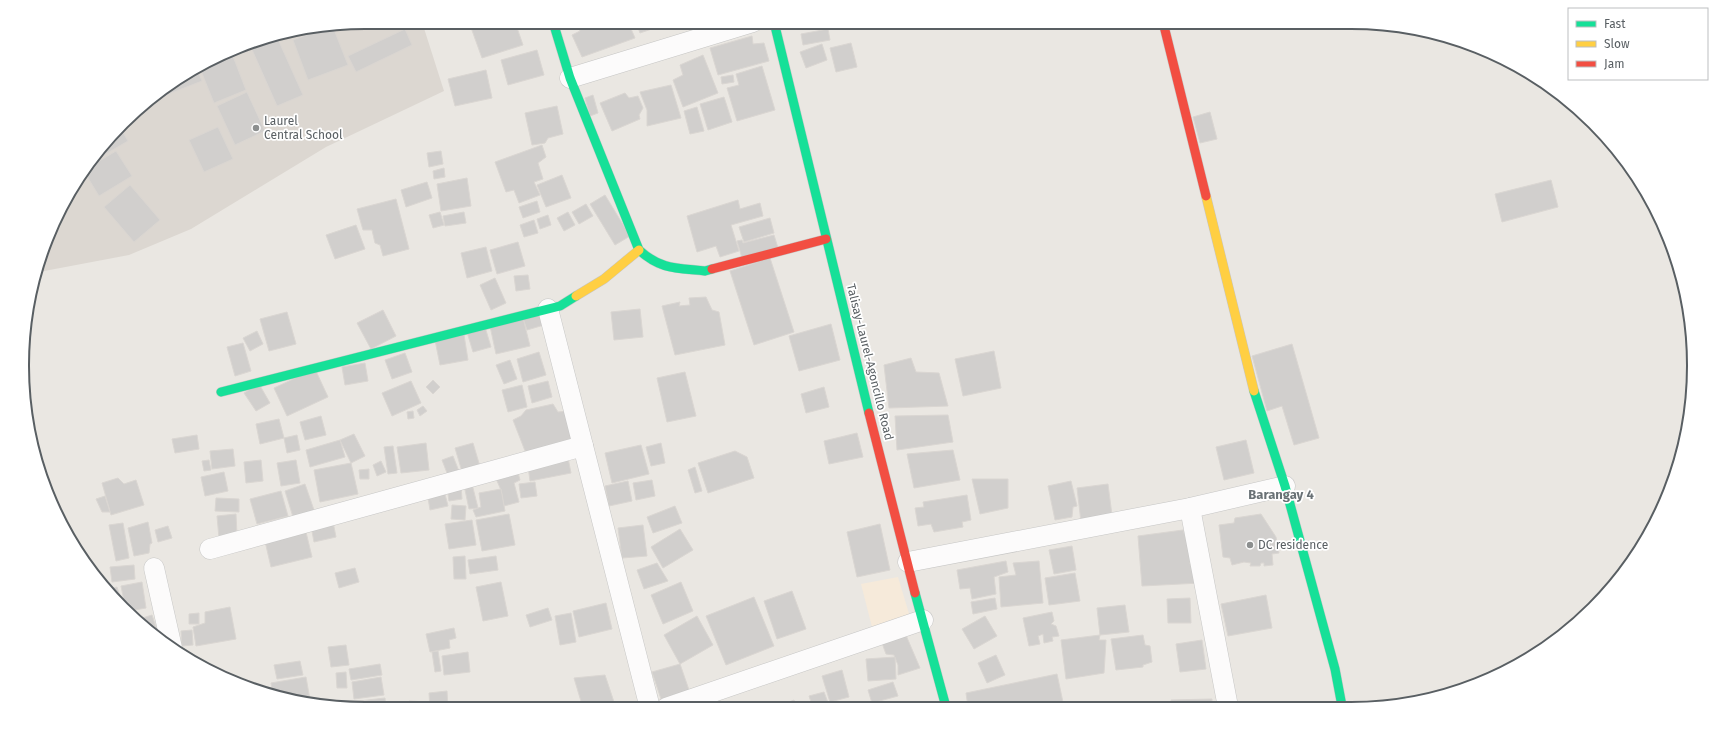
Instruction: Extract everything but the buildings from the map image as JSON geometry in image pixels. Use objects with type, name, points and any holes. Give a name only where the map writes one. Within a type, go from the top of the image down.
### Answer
[{"type":"street","points":[[555,29],[570,78],[639,250],[650,260],[662,266],[706,271],[826,239]]},
{"type":"street","points":[[570,78],[730,29]]},
{"type":"street","name":"Talisay-Laurel-Agoncillo Road","points":[[776,29],[826,239],[945,702]]},
{"type":"street","points":[[1165,29],[1254,392],[1285,486],[1333,662],[1341,702]]},
{"type":"street","points":[[221,392],[560,306],[604,279],[639,250]]},
{"type":"street","points":[[548,309],[648,702]]},
{"type":"street","points":[[210,549],[583,446]]},
{"type":"street","points":[[908,562],[1190,508],[1285,486]]},
{"type":"street","points":[[1190,508],[1227,702]]},
{"type":"street","points":[[154,568],[170,638]]},
{"type":"street","points":[[684,702],[923,620]]},
{"type":"shaded area","name":"Laurel Central School","points":[[424,29],[444,91],[326,147],[191,229],[129,255],[42,271],[64,217],[74,197],[86,179],[113,144],[128,128],[161,99],[197,74],[237,55],[278,40],[300,35],[343,30]]},
{"type":"shaded area","points":[[898,577],[910,617],[872,627],[861,584]]},
{"type":"traffic: fast","points":[[555,29],[570,78],[639,250],[647,257],[662,265],[705,271],[712,269]]},
{"type":"traffic: fast","points":[[776,29],[869,413]]},
{"type":"traffic: fast","points":[[221,392],[560,306],[576,296]]},
{"type":"traffic: fast","points":[[1254,391],[1285,486],[1335,669],[1341,702]]},
{"type":"traffic: fast","points":[[915,593],[945,702]]},
{"type":"traffic: slow","points":[[1206,196],[1254,391]]},
{"type":"traffic: slow","points":[[576,296],[604,279],[639,250]]},
{"type":"traffic: jam","points":[[1165,29],[1206,196]]},
{"type":"traffic: jam","points":[[712,269],[826,239]]},
{"type":"traffic: jam","points":[[869,413],[915,593]]},
{"type":"place","name":"Laurel Central School","points":[[256,128]]},
{"type":"place","name":"DC residence","points":[[1250,545]]},
{"type":"district","name":"Barangay 4","points":[[1281,494]]}]
